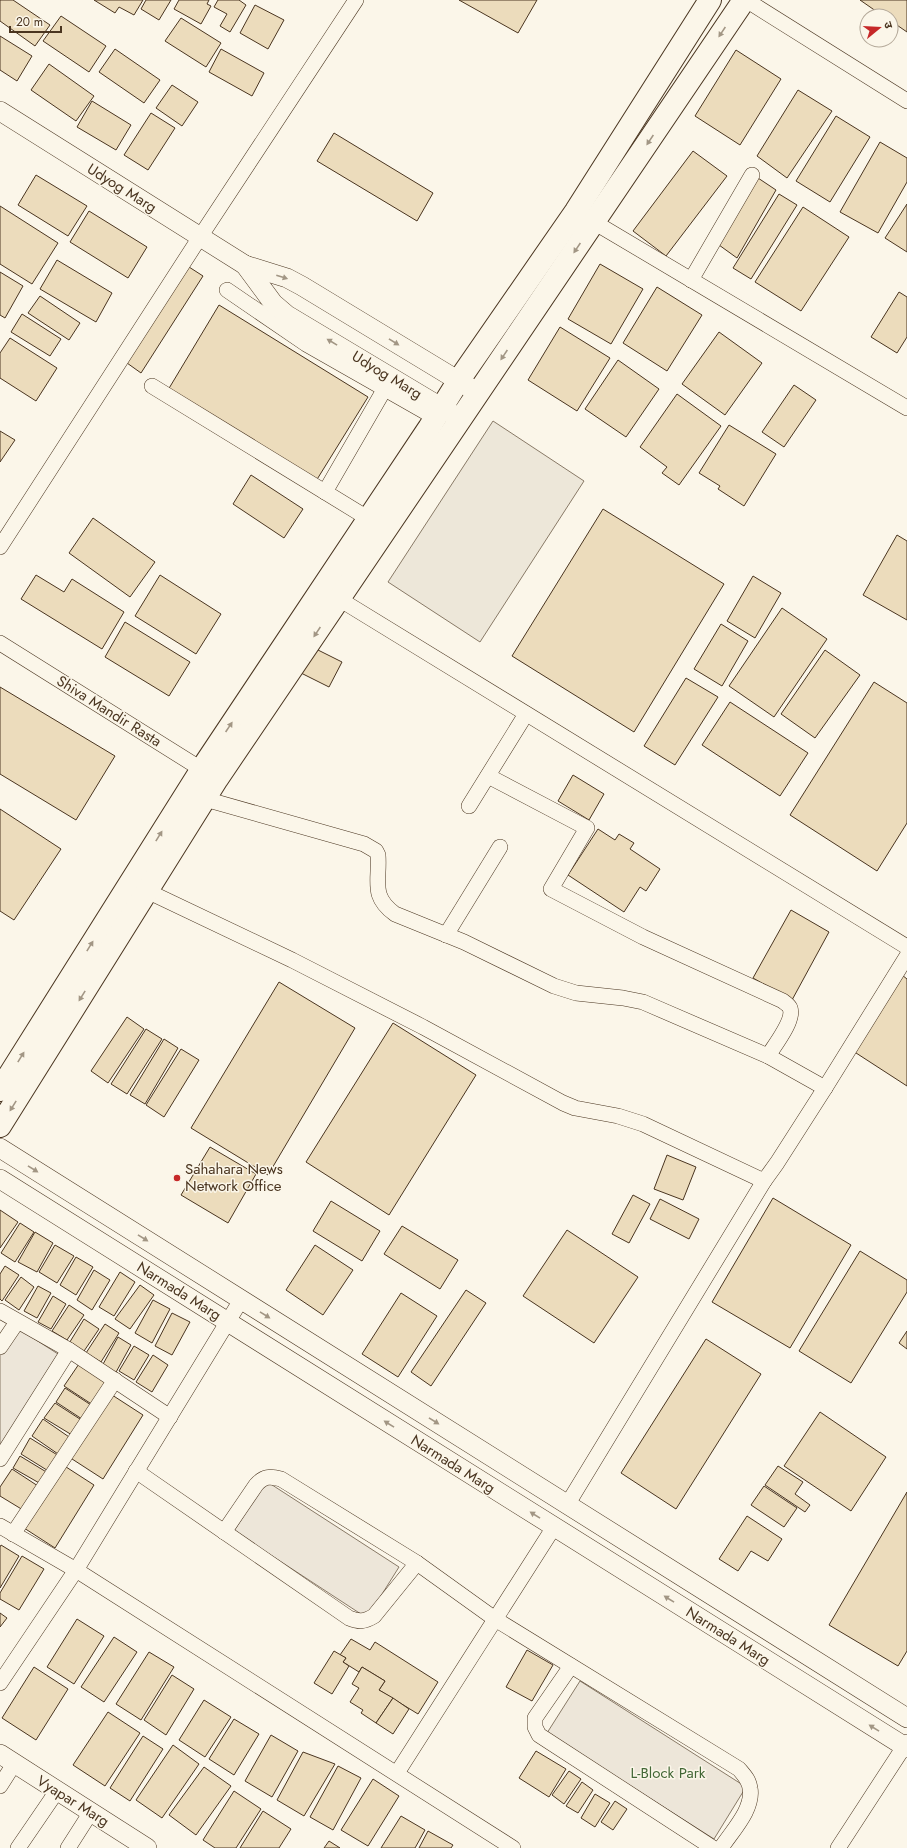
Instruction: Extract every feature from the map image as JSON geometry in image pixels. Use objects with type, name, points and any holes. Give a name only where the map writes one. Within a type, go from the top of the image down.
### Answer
[{"type":"main road","points":[[331,594],[369,519],[459,380],[576,211],[710,0]]},
{"type":"main road","points":[[0,1090],[209,774],[331,594],[461,419],[745,0]]},
{"type":"main road","points":[[0,1126],[205,798],[209,774]]},
{"type":"street","points":[[0,547],[200,236],[356,0]]},
{"type":"street","points":[[745,0],[907,101]]},
{"type":"street","name":"Udyog Marg","points":[[0,111],[245,265],[287,278],[302,286],[424,361],[459,380],[478,393]]},
{"type":"street","points":[[691,280],[752,175]]},
{"type":"street","points":[[576,211],[907,408]]},
{"type":"street","name":"Udyog Marg","points":[[245,265],[273,303],[287,315],[439,413],[461,419]]},
{"type":"street","points":[[227,290],[306,344],[384,390],[439,413]]},
{"type":"street","points":[[152,386],[369,519]]},
{"type":"street","points":[[325,492],[384,390]]},
{"type":"street","points":[[331,594],[907,946]]},
{"type":"street","name":"Shiva Mandir Rasta","points":[[0,643],[209,774]]},
{"type":"street","points":[[469,806],[526,714]]},
{"type":"street","points":[[488,776],[587,828],[551,889],[643,937],[783,1001],[790,1008],[791,1016],[788,1025],[768,1056]]},
{"type":"street","points":[[205,798],[364,844],[376,851],[378,855],[377,889],[386,907],[395,914],[446,934],[554,986],[576,994],[623,998],[643,1002],[768,1056],[825,1088]]},
{"type":"street","points":[[446,934],[500,847]]},
{"type":"street","points":[[147,891],[292,960],[423,1027],[563,1103],[575,1108],[618,1116],[643,1124],[764,1181]]},
{"type":"street","points":[[568,1505],[764,1181],[825,1088],[907,956]]},
{"type":"street","name":"Narmada Marg","points":[[0,1148],[907,1718]]},
{"type":"street","name":"Narmada Marg","points":[[0,1179],[906,1746]]},
{"type":"street","points":[[0,1683],[76,1570],[241,1300]]},
{"type":"street","points":[[0,1311],[17,1322],[69,1350],[170,1417]]},
{"type":"street","points":[[0,1347],[17,1322]]},
{"type":"street","points":[[0,1459],[69,1350]]},
{"type":"street","points":[[13,1534],[115,1380]]},
{"type":"street","points":[[136,1471],[349,1618],[358,1622],[366,1621],[374,1616],[417,1563]]},
{"type":"street","points":[[224,1532],[256,1485],[261,1480],[269,1476],[281,1479],[417,1563],[495,1619],[739,1769],[747,1778],[750,1787],[748,1808],[721,1848]]},
{"type":"street","points":[[0,1526],[76,1570],[514,1848]]},
{"type":"street","points":[[396,1773],[554,1527]]},
{"type":"street","points":[[571,1666],[535,1718],[535,1727],[538,1735],[713,1848]]},
{"type":"street","points":[[838,1848],[906,1746]]},
{"type":"street","points":[[0,1786],[7,1759]]},
{"type":"street","name":"Vyapar Marg","points":[[7,1759],[91,1812],[136,1845]]},
{"type":"street","points":[[18,1848],[57,1791]]},
{"type":"street","points":[[68,1848],[91,1812]]},
{"type":"green space","points":[[16,1327],[58,1354],[0,1447],[0,1352]]},
{"type":"green space","points":[[266,1481],[399,1567],[367,1618],[234,1531]]},
{"type":"green space","name":"L-Block Park","points":[[580,1681],[746,1787],[714,1839],[547,1733]]},
{"type":"shaded area","points":[[493,421],[584,481],[480,642],[388,582]]},
{"type":"building","points":[[0,0],[13,0],[50,25],[35,46],[0,21]]},
{"type":"building","points":[[94,0],[143,0],[134,15],[119,7],[115,13]]},
{"type":"building","points":[[146,0],[171,0],[159,20],[141,9]]},
{"type":"building","points":[[179,0],[209,0],[207,4],[211,6],[201,24],[174,9]]},
{"type":"building","points":[[218,0],[239,0],[246,5],[230,32],[220,26],[227,14],[214,7]]},
{"type":"building","points":[[459,0],[537,0],[518,33]]},
{"type":"building","points":[[860,0],[907,0],[907,32],[899,26],[899,8],[872,8]]},
{"type":"building","points":[[255,5],[284,20],[268,49],[240,33]]},
{"type":"building","points":[[61,16],[106,46],[89,72],[43,41]]},
{"type":"building","points":[[181,18],[221,43],[206,67],[165,41]]},
{"type":"building","points":[[0,36],[32,56],[17,81],[0,70]]},
{"type":"building","points":[[115,49],[160,80],[144,103],[99,72]]},
{"type":"building","points":[[221,49],[264,73],[252,96],[209,72]]},
{"type":"building","points":[[736,50],[781,79],[740,145],[695,116]]},
{"type":"building","points":[[49,64],[94,96],[76,121],[31,90]]},
{"type":"building","points":[[172,85],[198,102],[182,126],[156,108]]},
{"type":"building","points":[[798,90],[832,111],[787,178],[757,156]]},
{"type":"building","points":[[92,101],[131,125],[116,150],[77,127]]},
{"type":"building","points":[[151,113],[175,128],[148,170],[124,155]]},
{"type":"building","points":[[836,116],[870,137],[830,202],[796,181]]},
{"type":"building","points":[[334,133],[433,193],[417,221],[317,161]]},
{"type":"building","points":[[880,142],[907,158],[907,182],[878,233],[840,212]]},
{"type":"building","points":[[693,151],[727,176],[666,256],[633,231]]},
{"type":"building","points":[[36,175],[87,206],[68,236],[18,205]]},
{"type":"building","points":[[758,178],[776,190],[737,258],[719,245]]},
{"type":"building","points":[[779,194],[797,205],[751,279],[733,268]]},
{"type":"building","points":[[907,204],[907,252],[885,238]]},
{"type":"building","points":[[0,206],[58,243],[32,284],[0,264]]},
{"type":"building","points":[[803,207],[849,237],[801,311],[755,282]]},
{"type":"building","points":[[89,211],[147,247],[128,278],[70,242]]},
{"type":"building","points":[[57,260],[112,293],[96,322],[40,289]]},
{"type":"building","points":[[600,264],[643,289],[611,344],[568,319]]},
{"type":"building","points":[[189,267],[203,276],[141,373],[127,363]]},
{"type":"building","points":[[0,272],[23,286],[5,318],[0,315]]},
{"type":"building","points":[[657,287],[702,315],[667,371],[623,343]]},
{"type":"building","points":[[899,292],[907,297],[907,337],[897,353],[871,337]]},
{"type":"building","points":[[40,296],[80,323],[69,340],[28,313]]},
{"type":"building","points":[[219,305],[368,397],[316,481],[168,390]]},
{"type":"building","points":[[22,314],[61,339],[50,356],[11,332]]},
{"type":"building","points":[[560,327],[610,358],[577,411],[528,380]]},
{"type":"building","points":[[719,332],[762,363],[725,415],[682,384]]},
{"type":"building","points":[[10,338],[57,368],[36,401],[0,378],[0,353]]},
{"type":"building","points":[[618,360],[659,389],[626,437],[585,409]]},
{"type":"building","points":[[794,385],[816,400],[784,447],[762,432]]},
{"type":"building","points":[[677,394],[721,426],[679,485],[662,473],[667,467],[640,447]]},
{"type":"building","points":[[729,425],[776,454],[744,506],[718,489],[720,486],[699,473]]},
{"type":"building","points":[[0,431],[15,440],[0,462]]},
{"type":"building","points":[[251,475],[303,509],[284,538],[233,504]]},
{"type":"building","points":[[603,509],[724,584],[634,732],[512,656]]},
{"type":"building","points":[[93,518],[155,562],[130,597],[69,553]]},
{"type":"building","points":[[897,535],[907,541],[907,620],[863,595]]},
{"type":"building","points":[[36,575],[64,592],[72,579],[124,612],[102,649],[21,599]]},
{"type":"building","points":[[160,575],[221,614],[196,654],[135,616]]},
{"type":"building","points":[[753,576],[781,593],[755,638],[727,621]]},
{"type":"building","points":[[782,608],[827,639],[774,717],[729,686]]},
{"type":"building","points":[[125,622],[190,662],[169,696],[105,657]]},
{"type":"building","points":[[721,624],[748,641],[722,686],[694,669]]},
{"type":"building","points":[[314,648],[342,662],[329,687],[301,673]]},
{"type":"building","points":[[825,650],[860,675],[815,738],[781,714]]},
{"type":"building","points":[[686,678],[718,697],[675,765],[644,746]]},
{"type":"building","points":[[874,682],[907,703],[907,823],[877,871],[790,815]]},
{"type":"building","points":[[0,687],[115,756],[76,820],[0,774]]},
{"type":"building","points":[[730,702],[808,753],[780,796],[702,745]]},
{"type":"building","points":[[573,775],[604,794],[589,820],[558,801]]},
{"type":"building","points":[[0,809],[61,849],[14,920],[0,911]]},
{"type":"building","points":[[598,829],[615,840],[619,834],[634,843],[630,849],[660,869],[646,891],[640,887],[624,912],[568,875]]},
{"type":"building","points":[[791,910],[829,932],[792,1000],[753,978]]},
{"type":"building","points":[[902,975],[907,979],[907,1086],[853,1051]]},
{"type":"building","points":[[279,982],[355,1028],[268,1175],[191,1128]]},
{"type":"building","points":[[127,1017],[144,1029],[108,1083],[91,1071]]},
{"type":"building","points":[[393,1023],[476,1075],[389,1215],[306,1162]]},
{"type":"building","points":[[146,1029],[162,1039],[127,1094],[111,1084]]},
{"type":"building","points":[[164,1039],[178,1048],[145,1104],[130,1095]]},
{"type":"building","points":[[181,1049],[199,1060],[164,1117],[146,1105]]},
{"type":"building","points":[[210,1147],[256,1174],[228,1223],[181,1195]]},
{"type":"building","points":[[667,1155],[696,1167],[683,1200],[654,1189]]},
{"type":"building","points":[[633,1195],[650,1204],[629,1243],[612,1234]]},
{"type":"building","points":[[773,1198],[851,1245],[790,1348],[712,1302]]},
{"type":"building","points":[[660,1199],[699,1219],[689,1239],[650,1219]]},
{"type":"building","points":[[331,1201],[380,1231],[362,1261],[313,1231]]},
{"type":"building","points":[[0,1210],[18,1222],[0,1248]]},
{"type":"building","points":[[20,1223],[34,1232],[15,1262],[1,1253]]},
{"type":"building","points":[[402,1226],[458,1260],[440,1289],[384,1254]]},
{"type":"building","points":[[567,1230],[638,1277],[594,1343],[523,1296]]},
{"type":"building","points":[[35,1232],[53,1243],[37,1272],[18,1262]]},
{"type":"building","points":[[55,1245],[74,1256],[57,1283],[39,1272]]},
{"type":"building","points":[[315,1245],[353,1270],[323,1315],[286,1290]]},
{"type":"building","points":[[860,1251],[907,1280],[907,1292],[851,1383],[799,1351]]},
{"type":"building","points":[[76,1257],[93,1267],[76,1295],[60,1285]]},
{"type":"building","points":[[5,1266],[19,1275],[2,1301],[0,1299],[0,1274]]},
{"type":"building","points":[[94,1270],[110,1280],[92,1310],[77,1300]]},
{"type":"building","points":[[120,1272],[135,1282],[114,1316],[99,1307]]},
{"type":"building","points":[[21,1277],[34,1287],[19,1310],[5,1300]]},
{"type":"building","points":[[140,1285],[154,1295],[130,1329],[115,1319]]},
{"type":"building","points":[[38,1286],[51,1293],[37,1318],[24,1311]]},
{"type":"building","points":[[466,1290],[486,1303],[431,1386],[411,1372]]},
{"type":"building","points":[[401,1293],[437,1316],[398,1377],[362,1354]]},
{"type":"building","points":[[53,1296],[66,1304],[51,1329],[38,1322]]},
{"type":"building","points":[[153,1300],[170,1309],[152,1343],[135,1333]]},
{"type":"building","points":[[69,1305],[84,1315],[67,1340],[52,1331]]},
{"type":"building","points":[[172,1313],[190,1322],[172,1355],[155,1346]]},
{"type":"building","points":[[84,1319],[99,1329],[82,1354],[68,1345]]},
{"type":"building","points":[[105,1324],[119,1333],[101,1362],[86,1353]]},
{"type":"building","points":[[907,1331],[907,1349],[899,1343]]},
{"type":"building","points":[[118,1337],[131,1345],[115,1374],[102,1366]]},
{"type":"building","points":[[706,1339],[761,1374],[676,1509],[621,1473]]},
{"type":"building","points":[[134,1346],[149,1355],[134,1380],[119,1371]]},
{"type":"building","points":[[153,1355],[168,1365],[152,1392],[136,1382]]},
{"type":"building","points":[[81,1361],[110,1380],[93,1405],[64,1386]]},
{"type":"building","points":[[65,1388],[91,1405],[82,1419],[56,1402]]},
{"type":"building","points":[[109,1393],[143,1415],[103,1479],[69,1457]]},
{"type":"building","points":[[55,1403],[83,1421],[72,1435],[44,1418]]},
{"type":"building","points":[[820,1412],[886,1457],[851,1511],[784,1466]]},
{"type":"building","points":[[43,1419],[72,1439],[61,1456],[32,1436]]},
{"type":"building","points":[[30,1438],[59,1456],[50,1472],[21,1454]]},
{"type":"building","points":[[20,1456],[48,1473],[41,1484],[13,1468]]},
{"type":"building","points":[[63,1465],[94,1485],[55,1548],[24,1528]]},
{"type":"building","points":[[778,1466],[803,1482],[795,1494],[810,1505],[805,1512],[765,1485]]},
{"type":"building","points":[[12,1469],[38,1486],[23,1510],[0,1496],[0,1487]]},
{"type":"building","points":[[764,1486],[797,1508],[784,1527],[751,1505]]},
{"type":"building","points":[[907,1492],[907,1651],[898,1666],[829,1625]]},
{"type":"building","points":[[747,1516],[782,1539],[768,1561],[751,1551],[738,1571],[719,1559]]},
{"type":"building","points":[[1,1545],[19,1556],[0,1588],[0,1547]]},
{"type":"building","points":[[22,1556],[44,1569],[19,1610],[0,1599],[0,1593]]},
{"type":"building","points":[[0,1613],[7,1618],[0,1627]]},
{"type":"building","points":[[77,1619],[104,1636],[74,1684],[47,1667]]},
{"type":"building","points":[[114,1637],[137,1652],[104,1702],[81,1687]]},
{"type":"building","points":[[351,1639],[370,1650],[375,1642],[438,1682],[418,1714],[379,1690],[385,1681],[362,1667],[359,1672],[343,1662],[346,1658],[340,1655]]},
{"type":"building","points":[[527,1650],[553,1665],[532,1701],[506,1687]]},
{"type":"building","points":[[334,1651],[346,1658],[343,1662],[349,1666],[332,1694],[314,1683]]},
{"type":"building","points":[[149,1652],[174,1667],[141,1720],[116,1704]]},
{"type":"building","points":[[34,1667],[68,1689],[36,1740],[2,1718]]},
{"type":"building","points":[[362,1667],[385,1681],[379,1690],[393,1698],[376,1723],[361,1713],[363,1710],[350,1702],[359,1688],[352,1684]]},
{"type":"building","points":[[172,1675],[194,1689],[166,1735],[144,1720]]},
{"type":"building","points":[[393,1698],[409,1709],[393,1734],[376,1723]]},
{"type":"building","points":[[204,1700],[231,1717],[205,1757],[179,1740]]},
{"type":"building","points":[[108,1712],[140,1733],[105,1786],[73,1765]]},
{"type":"building","points":[[234,1719],[259,1734],[234,1775],[209,1759]]},
{"type":"building","points":[[271,1735],[298,1751],[272,1797],[245,1781]]},
{"type":"building","points":[[143,1736],[163,1749],[130,1801],[110,1788]]},
{"type":"building","points":[[173,1745],[199,1764],[162,1818],[136,1800]]},
{"type":"building","points":[[536,1751],[566,1769],[549,1797],[519,1778]]},
{"type":"building","points":[[303,1752],[335,1764],[304,1816],[277,1800]]},
{"type":"building","points":[[338,1766],[361,1778],[333,1830],[310,1817]]},
{"type":"building","points":[[204,1767],[231,1786],[196,1835],[169,1815]]},
{"type":"building","points":[[569,1771],[581,1779],[564,1804],[552,1795]]},
{"type":"building","points":[[373,1779],[399,1796],[368,1846],[341,1830]]},
{"type":"building","points":[[582,1782],[593,1790],[578,1813],[566,1806]]},
{"type":"building","points":[[234,1791],[261,1809],[236,1848],[215,1848],[203,1840]]},
{"type":"building","points":[[595,1794],[610,1803],[595,1827],[581,1818]]},
{"type":"building","points":[[615,1801],[627,1809],[613,1830],[601,1822]]},
{"type":"building","points":[[263,1811],[291,1829],[279,1848],[240,1848]]},
{"type":"building","points":[[401,1816],[425,1830],[415,1848],[381,1848]]},
{"type":"building","points":[[428,1831],[453,1845],[451,1848],[419,1848]]},
{"type":"building","points":[[329,1841],[340,1848],[324,1848]]},
{"type":"place","name":"Sahahara News Network Office","points":[[177,1178]]}]
